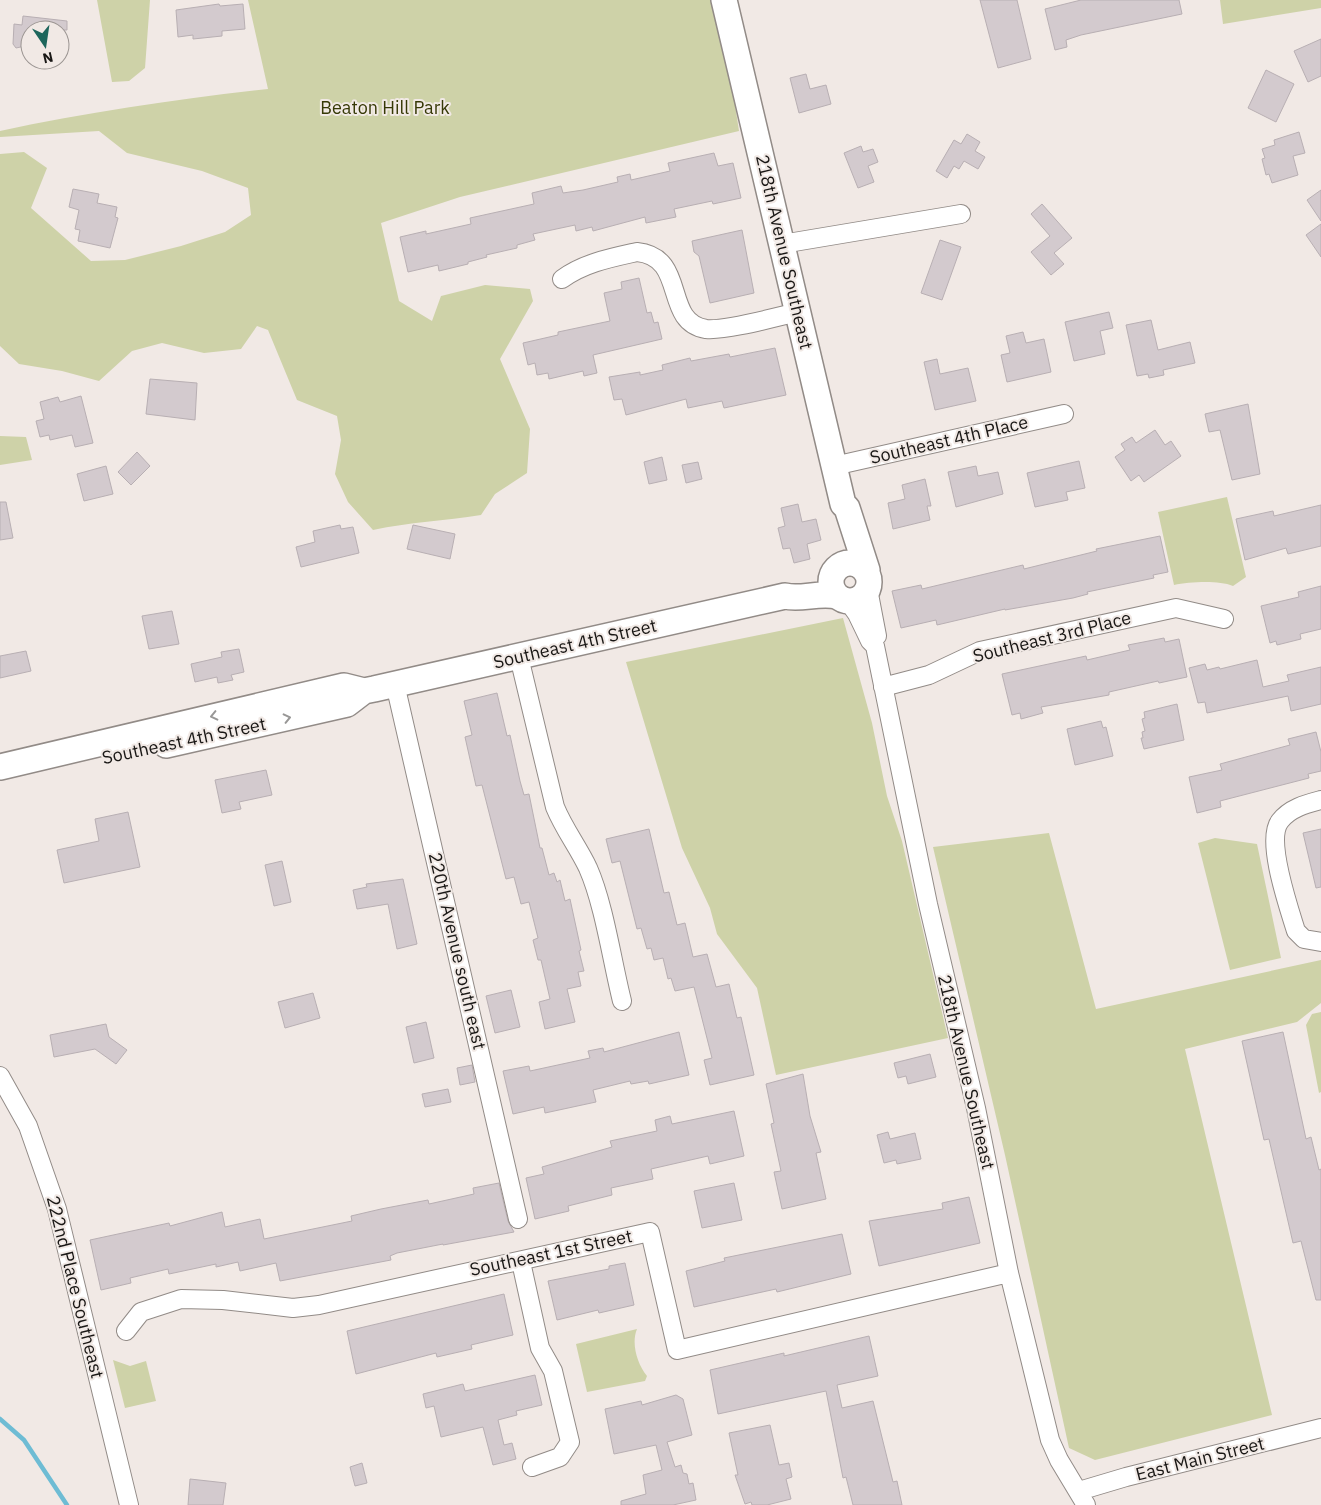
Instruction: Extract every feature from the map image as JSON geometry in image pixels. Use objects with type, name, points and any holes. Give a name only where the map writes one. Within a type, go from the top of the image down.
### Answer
[{"type":"street","name":"218th Avenue Southeast","points":[[724,0],[843,504],[847,508],[868,580],[872,617],[878,638],[874,646]]},
{"type":"street","points":[[782,244],[961,214]]},
{"type":"street","points":[[562,279],[575,270],[590,264],[637,252],[656,258],[668,271],[682,311],[693,323],[705,328],[721,328],[798,312]]},
{"type":"street","name":"Southeast 4th Place","points":[[834,466],[1064,414]]},
{"type":"street","name":"218th Avenue Southeast","points":[[843,504],[840,511],[845,541],[839,584],[874,646],[928,904],[976,1108],[1009,1273],[1050,1440],[1059,1460],[1083,1498]]},
{"type":"street","points":[[839,584],[857,564],[868,580]]},
{"type":"street","name":"Southeast 4th Street","points":[[0,781],[347,704],[364,691],[785,596],[789,590],[839,584],[857,600],[864,596],[868,580]]},
{"type":"street","name":"Southeast 3rd Place","points":[[884,687],[929,675],[980,651],[1176,608],[1224,619]]},
{"type":"street","points":[[519,657],[555,807],[563,827],[587,867],[594,886],[622,1001]]},
{"type":"street","name":"220th Avenue south east","points":[[395,684],[518,1219]]},
{"type":"street","name":"Southeast 4th Street","points":[[0,767],[344,686],[364,691]]},
{"type":"street","points":[[1319,942],[1304,939],[1296,931],[1278,864],[1274,840],[1278,822],[1290,811],[1321,800]]},
{"type":"street","name":"222nd Place Southeast","points":[[0,1076],[28,1126],[57,1209],[129,1505]]},
{"type":"street","name":"Southeast 1st Street","points":[[126,1332],[141,1312],[182,1299],[223,1300],[293,1308],[319,1305],[487,1266],[521,1262],[650,1232],[677,1350],[1009,1273]]},
{"type":"street","points":[[521,1262],[540,1348],[553,1370],[570,1442],[560,1457],[532,1467]]},
{"type":"street","name":"East Main Street","points":[[1083,1498],[1126,1477],[1321,1428]]},
{"type":"green space","points":[[97,0],[150,0],[145,68],[129,81],[112,82]]},
{"type":"green space","name":"Beaton Hill Park","points":[[248,0],[719,0],[739,131],[460,197],[381,223],[399,301],[432,321],[441,296],[485,285],[530,289],[533,301],[500,359],[530,429],[527,473],[495,494],[481,515],[373,530],[348,502],[335,474],[341,440],[337,416],[297,400],[268,330],[257,326],[241,349],[204,353],[162,343],[132,351],[99,381],[62,371],[19,364],[0,346],[0,154],[24,152],[47,168],[31,208],[91,261],[125,260],[181,246],[225,232],[251,215],[248,188],[202,171],[127,153],[99,131],[0,137],[0,131],[100,112],[268,89]]},
{"type":"green space","points":[[1220,0],[1321,0],[1321,8],[1223,24]]},
{"type":"green space","points":[[0,436],[26,437],[32,460],[0,465]]},
{"type":"green space","points":[[1227,497],[1246,577],[1233,586],[1212,582],[1174,585],[1158,512]]},
{"type":"green space","points":[[843,618],[872,723],[887,796],[902,841],[948,1038],[776,1075],[757,988],[717,934],[710,908],[682,848],[626,662]]},
{"type":"green space","points":[[1049,833],[1096,1009],[1321,960],[1321,1003],[1297,1022],[1185,1049],[1272,1415],[1095,1460],[1069,1448],[1005,1155],[933,847]]},
{"type":"green space","points":[[1215,838],[1257,844],[1281,958],[1230,970],[1198,843]]},
{"type":"green space","points":[[1321,1012],[1321,1092],[1319,1093],[1306,1025],[1312,1014]]},
{"type":"green space","points":[[637,1329],[635,1347],[638,1360],[647,1376],[645,1381],[587,1392],[576,1344]]},
{"type":"green space","points":[[113,1360],[130,1366],[146,1361],[156,1401],[125,1408]]},
{"type":"building","points":[[980,0],[1017,0],[1031,59],[998,68]]},
{"type":"building","points":[[1081,0],[1179,0],[1182,14],[1081,35],[1066,40],[1067,47],[1055,50],[1045,9]]},
{"type":"building","points":[[219,4],[220,6],[243,4],[245,29],[222,31],[222,36],[193,39],[193,35],[178,37],[176,10]]},
{"type":"building","points":[[23,16],[58,20],[23,20]]},
{"type":"building","points":[[14,24],[20,25],[20,47],[16,48],[13,44]]},
{"type":"building","points":[[1321,39],[1321,76],[1308,82],[1294,51]]},
{"type":"building","points":[[1266,70],[1294,84],[1276,122],[1248,108]]},
{"type":"building","points":[[806,74],[810,89],[826,85],[831,104],[799,113],[790,78]]},
{"type":"building","points":[[1299,132],[1305,153],[1293,156],[1298,175],[1272,183],[1269,174],[1266,175],[1262,159],[1265,158],[1262,149],[1275,145],[1274,140]]},
{"type":"building","points":[[967,134],[980,142],[975,151],[985,157],[978,169],[964,161],[959,169],[954,166],[947,178],[936,171],[954,140],[961,144]]},
{"type":"building","points":[[861,146],[863,152],[873,149],[878,162],[868,166],[874,182],[858,188],[844,153]]},
{"type":"building","points":[[714,153],[718,166],[733,163],[741,198],[713,204],[712,201],[674,209],[676,217],[646,223],[645,217],[593,231],[592,227],[576,231],[575,225],[533,234],[535,240],[517,245],[517,248],[486,255],[487,257],[468,262],[468,264],[439,271],[438,265],[408,272],[400,237],[426,231],[426,234],[471,224],[470,218],[534,204],[532,193],[561,186],[563,193],[583,190],[618,182],[617,177],[630,174],[631,180],[670,171],[668,163]]},
{"type":"building","points":[[73,189],[99,194],[97,203],[117,207],[115,217],[118,218],[110,248],[78,241],[80,230],[75,229],[79,210],[69,207]]},
{"type":"building","points":[[1321,190],[1321,221],[1307,200]]},
{"type":"building","points":[[1042,204],[1072,238],[1054,253],[1064,264],[1051,275],[1031,252],[1050,236],[1031,214]]},
{"type":"building","points":[[1321,224],[1321,257],[1306,235]]},
{"type":"building","points":[[742,230],[754,293],[710,303],[699,256],[694,252],[692,241]]},
{"type":"building","points":[[940,240],[961,247],[942,300],[921,293]]},
{"type":"building","points":[[639,278],[647,313],[651,312],[654,323],[658,322],[662,339],[593,355],[597,373],[584,376],[583,371],[549,379],[548,373],[537,375],[535,363],[528,365],[523,343],[558,335],[558,332],[610,321],[604,293],[622,289],[621,282]]},
{"type":"building","points":[[1109,312],[1113,328],[1100,331],[1105,354],[1074,361],[1065,322]]},
{"type":"building","points":[[1151,320],[1158,350],[1190,342],[1195,363],[1163,370],[1164,375],[1149,378],[1148,374],[1137,376],[1126,325]]},
{"type":"building","points":[[1023,332],[1026,343],[1044,339],[1051,372],[1007,382],[1001,355],[1010,353],[1006,336]]},
{"type":"building","points":[[775,348],[786,395],[724,408],[722,401],[688,408],[686,399],[626,415],[622,399],[614,400],[609,377],[640,372],[640,375],[663,370],[662,365],[690,358],[691,361],[729,354],[730,357]]},
{"type":"building","points":[[937,359],[940,374],[968,368],[976,401],[935,410],[924,362]]},
{"type":"building","points":[[150,379],[197,383],[195,420],[146,414]]},
{"type":"building","points":[[81,396],[93,443],[75,447],[72,435],[50,440],[49,435],[40,437],[36,421],[44,419],[40,402],[58,397],[60,402]]},
{"type":"building","points":[[1248,404],[1260,474],[1232,480],[1220,430],[1209,432],[1205,414]]},
{"type":"building","points":[[1155,430],[1165,445],[1171,441],[1181,456],[1144,482],[1139,475],[1131,481],[1115,457],[1125,450],[1121,444],[1132,437],[1136,443]]},
{"type":"building","points":[[137,452],[150,466],[131,485],[118,472]]},
{"type":"building","points":[[662,457],[667,480],[649,484],[644,462]]},
{"type":"building","points":[[1079,461],[1085,488],[1066,492],[1068,500],[1035,507],[1027,473]]},
{"type":"building","points":[[698,462],[702,479],[686,483],[682,465]]},
{"type":"building","points":[[106,466],[113,494],[84,501],[77,474]]},
{"type":"building","points":[[976,466],[978,476],[998,472],[1003,494],[956,507],[948,472]]},
{"type":"building","points":[[925,479],[931,506],[927,506],[930,520],[893,529],[888,503],[905,499],[902,485]]},
{"type":"building","points":[[0,502],[6,502],[13,538],[0,540]]},
{"type":"building","points":[[798,504],[802,522],[816,519],[821,540],[807,544],[810,559],[794,563],[790,548],[783,549],[778,528],[785,526],[781,508]]},
{"type":"building","points":[[1321,505],[1321,546],[1288,554],[1286,548],[1245,560],[1236,519],[1273,511],[1274,516]]},
{"type":"building","points":[[340,525],[341,529],[353,527],[359,553],[301,567],[296,547],[315,542],[313,531]]},
{"type":"building","points":[[413,525],[455,534],[450,559],[407,549]]},
{"type":"building","points":[[1160,536],[1168,572],[1153,575],[1154,578],[1087,592],[1088,594],[1073,598],[1005,609],[937,625],[936,620],[901,628],[892,591],[921,585],[922,589],[1023,565],[1024,569],[1097,551],[1096,549]]},
{"type":"building","points":[[1321,586],[1321,629],[1300,634],[1301,639],[1277,645],[1276,641],[1270,643],[1261,606],[1299,597],[1298,592]]},
{"type":"building","points":[[172,611],[179,644],[149,649],[142,616]]},
{"type":"building","points":[[1164,638],[1165,642],[1179,639],[1187,677],[1159,683],[1158,681],[1109,692],[1109,695],[1041,707],[1043,713],[1021,719],[1020,713],[1012,715],[1002,674],[1086,656],[1087,660],[1130,650],[1128,645]]},
{"type":"building","points":[[239,649],[244,672],[231,675],[233,680],[218,683],[217,677],[195,682],[191,664],[222,657],[221,652]]},
{"type":"building","points":[[26,651],[31,671],[0,678],[0,656]]},
{"type":"building","points":[[1257,660],[1263,687],[1289,681],[1287,675],[1321,667],[1321,704],[1291,711],[1288,696],[1207,713],[1205,702],[1198,703],[1189,668],[1205,664],[1207,670],[1219,667],[1220,669]]},
{"type":"building","points":[[497,693],[507,736],[510,735],[524,795],[529,794],[540,848],[542,848],[549,875],[554,873],[557,882],[560,880],[565,901],[570,899],[584,971],[578,972],[581,986],[567,989],[575,1022],[545,1029],[539,1002],[550,999],[541,960],[538,960],[533,940],[538,938],[529,902],[521,904],[514,877],[506,879],[482,785],[476,786],[465,737],[472,735],[464,701]]},
{"type":"building","points":[[1177,704],[1184,740],[1144,749],[1141,738],[1143,738],[1142,732],[1145,731],[1142,719],[1145,718],[1144,712]]},
{"type":"building","points":[[1101,721],[1103,728],[1106,727],[1113,756],[1075,765],[1067,729]]},
{"type":"building","points":[[1316,732],[1321,752],[1321,771],[1308,774],[1309,778],[1220,801],[1221,807],[1197,813],[1189,777],[1222,770],[1220,764],[1290,745],[1288,739]]},
{"type":"building","points":[[266,770],[272,795],[239,802],[241,809],[222,813],[215,780]]},
{"type":"building","points":[[128,812],[140,867],[64,883],[57,850],[99,841],[95,819]]},
{"type":"building","points":[[649,829],[664,893],[669,892],[677,925],[685,923],[693,957],[707,954],[716,987],[729,984],[737,1018],[741,1017],[754,1075],[710,1085],[704,1060],[712,1058],[694,987],[675,991],[671,978],[668,979],[663,958],[654,960],[651,948],[647,949],[641,928],[637,929],[620,861],[612,863],[606,839]]},
{"type":"building","points":[[1321,829],[1321,887],[1316,888],[1303,833]]},
{"type":"building","points":[[282,861],[291,902],[274,906],[265,865]]},
{"type":"building","points":[[403,879],[417,944],[397,949],[388,904],[357,909],[353,890],[367,887],[366,884]]},
{"type":"building","points":[[511,990],[520,1027],[495,1033],[486,996]]},
{"type":"building","points":[[313,993],[320,1018],[285,1028],[278,1002]]},
{"type":"building","points":[[426,1022],[434,1058],[414,1063],[406,1027]]},
{"type":"building","points":[[106,1024],[109,1037],[127,1050],[116,1064],[95,1049],[54,1057],[50,1035]]},
{"type":"building","points":[[679,1032],[689,1075],[649,1084],[648,1081],[631,1084],[630,1081],[593,1090],[596,1102],[545,1113],[544,1107],[513,1114],[503,1071],[529,1066],[530,1071],[590,1058],[588,1051],[603,1048],[604,1052]]},
{"type":"building","points":[[1283,1032],[1306,1139],[1311,1137],[1319,1170],[1321,1169],[1321,1300],[1316,1300],[1301,1241],[1293,1243],[1269,1139],[1264,1140],[1242,1041]]},
{"type":"building","points":[[930,1054],[936,1077],[908,1084],[906,1076],[898,1078],[894,1063]]},
{"type":"building","points":[[472,1065],[475,1082],[460,1085],[457,1068]]},
{"type":"building","points":[[803,1074],[810,1116],[821,1152],[816,1153],[826,1199],[782,1209],[774,1172],[781,1171],[771,1124],[774,1123],[766,1084]]},
{"type":"building","points":[[448,1089],[451,1102],[425,1107],[422,1094]]},
{"type":"building","points":[[734,1111],[744,1156],[710,1164],[708,1156],[651,1169],[653,1179],[611,1188],[612,1195],[568,1206],[569,1211],[535,1219],[526,1178],[544,1174],[542,1167],[612,1147],[610,1141],[657,1131],[655,1120],[670,1116],[672,1124]]},
{"type":"building","points":[[888,1132],[890,1139],[915,1133],[921,1159],[897,1164],[896,1160],[884,1163],[877,1135]]},
{"type":"building","points":[[499,1183],[508,1221],[514,1232],[397,1253],[390,1256],[391,1260],[280,1281],[276,1263],[240,1271],[238,1262],[216,1267],[216,1264],[169,1274],[168,1269],[130,1278],[131,1283],[101,1290],[90,1240],[169,1223],[170,1226],[222,1212],[225,1227],[260,1219],[264,1239],[352,1221],[351,1216],[381,1209],[428,1200],[429,1204],[474,1194],[473,1188]]},
{"type":"building","points":[[734,1183],[742,1220],[702,1228],[694,1191]]},
{"type":"building","points":[[969,1197],[980,1243],[879,1266],[869,1221],[943,1209],[942,1203]]},
{"type":"building","points":[[842,1234],[851,1274],[777,1292],[776,1289],[694,1307],[686,1271],[725,1261],[724,1258]]},
{"type":"building","points":[[625,1263],[634,1305],[599,1313],[598,1310],[557,1320],[548,1281],[609,1269],[609,1266]]},
{"type":"building","points":[[504,1294],[513,1335],[471,1345],[472,1349],[437,1357],[436,1353],[356,1374],[347,1331]]},
{"type":"building","points":[[869,1336],[878,1376],[837,1385],[842,1408],[873,1401],[893,1482],[897,1481],[902,1505],[853,1505],[846,1477],[843,1478],[826,1391],[718,1414],[710,1370],[784,1353],[784,1356]]},
{"type":"building","points":[[535,1375],[542,1405],[516,1411],[517,1415],[498,1420],[504,1445],[512,1443],[516,1459],[493,1465],[483,1427],[441,1437],[434,1406],[426,1408],[423,1394],[463,1384],[465,1391]]},
{"type":"building","points":[[676,1395],[683,1399],[692,1435],[667,1442],[675,1467],[681,1465],[683,1473],[687,1474],[689,1484],[693,1483],[696,1500],[673,1505],[621,1505],[621,1501],[646,1494],[643,1475],[662,1470],[656,1445],[614,1454],[605,1409],[641,1401],[642,1405]]},
{"type":"building","points":[[770,1425],[779,1465],[789,1463],[792,1477],[786,1479],[791,1499],[767,1505],[752,1505],[751,1502],[745,1504],[735,1475],[738,1475],[729,1433]]},
{"type":"building","points":[[362,1463],[367,1483],[355,1486],[350,1467]]},
{"type":"building","points":[[190,1479],[226,1483],[223,1505],[188,1505]]},
{"type":"waterway","points":[[0,1419],[24,1440],[67,1505]]}]
